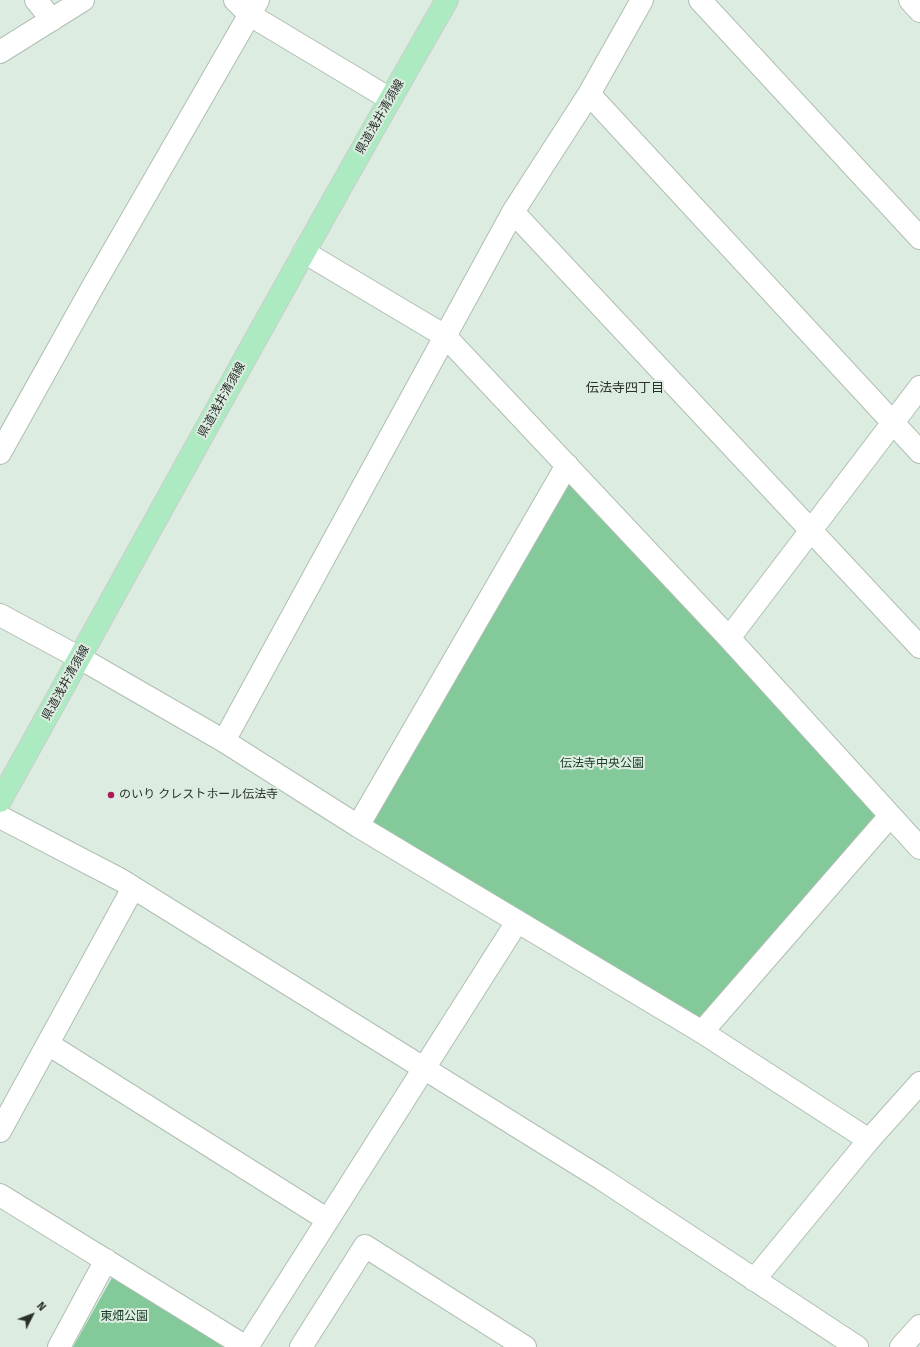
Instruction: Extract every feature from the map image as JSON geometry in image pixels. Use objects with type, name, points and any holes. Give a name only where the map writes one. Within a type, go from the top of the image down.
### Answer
[{"type":"main road","name":"県道浅井清須線","points":[[0,801],[304,252],[390,99],[448,0]]},
{"type":"street","points":[[36,0],[52,20]]},
{"type":"street","points":[[0,52],[83,0]]},
{"type":"street","points":[[224,742],[513,212],[589,94],[642,0]]},
{"type":"street","points":[[700,0],[920,238]]},
{"type":"street","points":[[910,0],[920,11]]},
{"type":"street","points":[[0,453],[247,5],[390,99]]},
{"type":"street","points":[[589,94],[920,452]]},
{"type":"street","points":[[513,212],[920,647]]},
{"type":"street","points":[[304,252],[445,336],[728,638],[920,848]]},
{"type":"street","points":[[728,638],[920,387]]},
{"type":"street","points":[[358,826],[567,465]]},
{"type":"street","points":[[0,615],[80,658],[224,742],[358,826],[702,1032],[869,1140]]},
{"type":"street","points":[[702,1032],[890,816]]},
{"type":"street","points":[[0,818],[134,888],[602,1179],[857,1347]]},
{"type":"street","points":[[0,1131],[134,888]]},
{"type":"street","points":[[0,1195],[247,1347],[517,922]]},
{"type":"street","points":[[48,1044],[328,1220]]},
{"type":"street","points":[[754,1280],[869,1140],[920,1083]]},
{"type":"street","points":[[301,1347],[364,1246],[525,1347]]},
{"type":"street","points":[[59,1347],[106,1260]]},
{"type":"street","points":[[901,1347],[920,1326]]},
{"type":"green space","name":"伝法寺中央公園","points":[[568,464],[890,816],[702,1032],[358,826]]},
{"type":"green space","name":"東畑公園","points":[[113,1276],[224,1347],[73,1347]]},
{"type":"place","name":"のいり クレストホール伝法寺","points":[[111,795]]},
{"type":"district","name":"伝法寺四丁目","points":[[625,388]]}]
